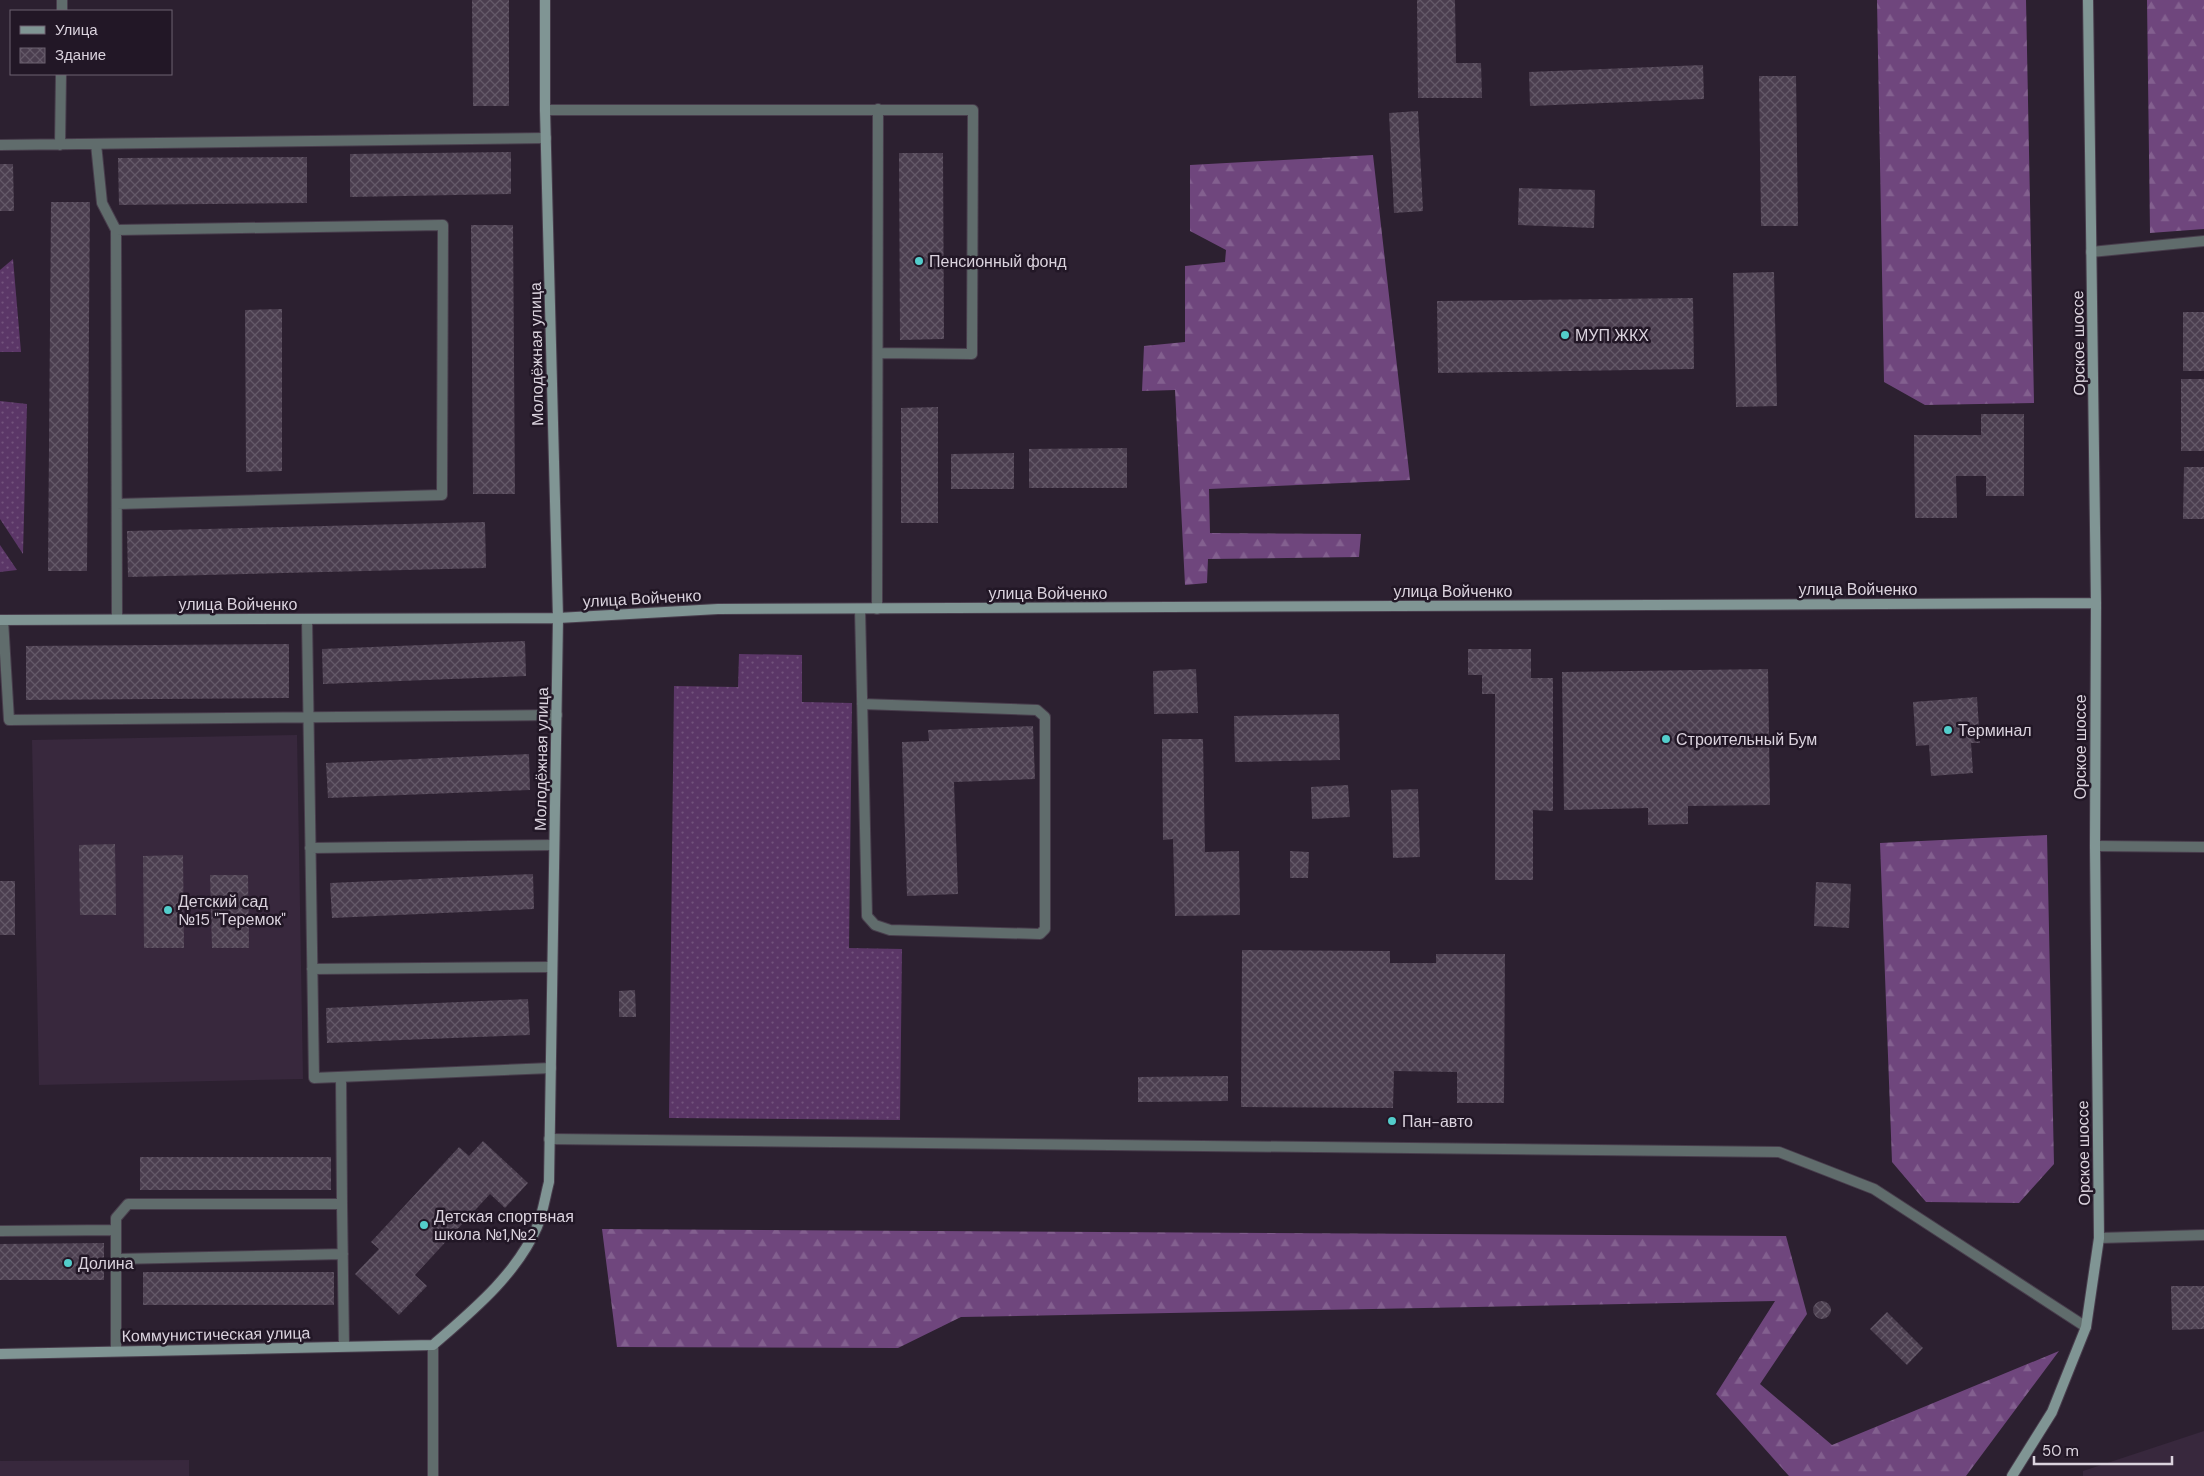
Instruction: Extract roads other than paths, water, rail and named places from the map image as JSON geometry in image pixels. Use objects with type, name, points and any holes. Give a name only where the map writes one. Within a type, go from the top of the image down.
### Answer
[{"type":"main road","name":"Молодёжная улица","points":[[433,1345],[474,1310],[511,1270],[537,1227],[549,1182],[558,618],[545,110],[545,0]]},
{"type":"main road","name":"Орское шоссе","points":[[2012,1476],[2052,1412],[2086,1327],[2099,1238],[2095,846],[2096,603],[2088,0]]},
{"type":"main road","name":"улица Войченко","points":[[1,620],[558,618],[718,609],[2096,603]]},
{"type":"main road","name":"Коммунистическая улица","points":[[0,1354],[433,1345]]},
{"type":"street","points":[[60,145],[61,75]]},
{"type":"street","points":[[877,609],[878,109]]},
{"type":"street","points":[[545,110],[973,110],[972,354],[879,353]]},
{"type":"street","points":[[0,146],[546,138]]},
{"type":"street","points":[[96,144],[102,203],[116,230],[116,619]]},
{"type":"street","points":[[116,230],[443,226],[442,495],[117,504]]},
{"type":"street","points":[[2092,252],[2204,241]]},
{"type":"street","points":[[860,609],[862,704],[867,916],[875,925],[890,930],[1040,934],[1045,928],[1044,717],[1037,710],[862,704]]},
{"type":"street","points":[[307,619],[314,1078],[551,1068]]},
{"type":"street","points":[[1,620],[9,720],[557,715]]},
{"type":"street","points":[[310,848],[554,845]]},
{"type":"street","points":[[2095,846],[2204,847]]},
{"type":"street","points":[[312,969],[552,968]]},
{"type":"street","points":[[341,1077],[344,1346]]},
{"type":"street","points":[[550,1139],[1779,1152],[1874,1189],[2086,1327]]},
{"type":"street","points":[[116,1351],[116,1218],[128,1204],[342,1204]]},
{"type":"street","points":[[0,1231],[116,1230]]},
{"type":"street","points":[[2099,1238],[2204,1235]]},
{"type":"street","points":[[116,1259],[343,1254]]},
{"type":"street","points":[[433,1345],[434,1476]]},
{"type":"place","name":"Пенсионный фонд","points":[[919,261]]},
{"type":"place","name":"МУП ЖКХ","points":[[1565,335]]},
{"type":"place","name":"Терминал","points":[[1948,730]]},
{"type":"place","name":"Строительный Бум","points":[[1666,739]]},
{"type":"place","name":"Детский сад №15 \"Теремок\"","points":[[168,910]]},
{"type":"place","name":"Пан-авто","points":[[1392,1121]]},
{"type":"place","name":"Детская спортвная школа №1,№2","points":[[424,1225]]},
{"type":"place","name":"Долина","points":[[68,1263]]}]
